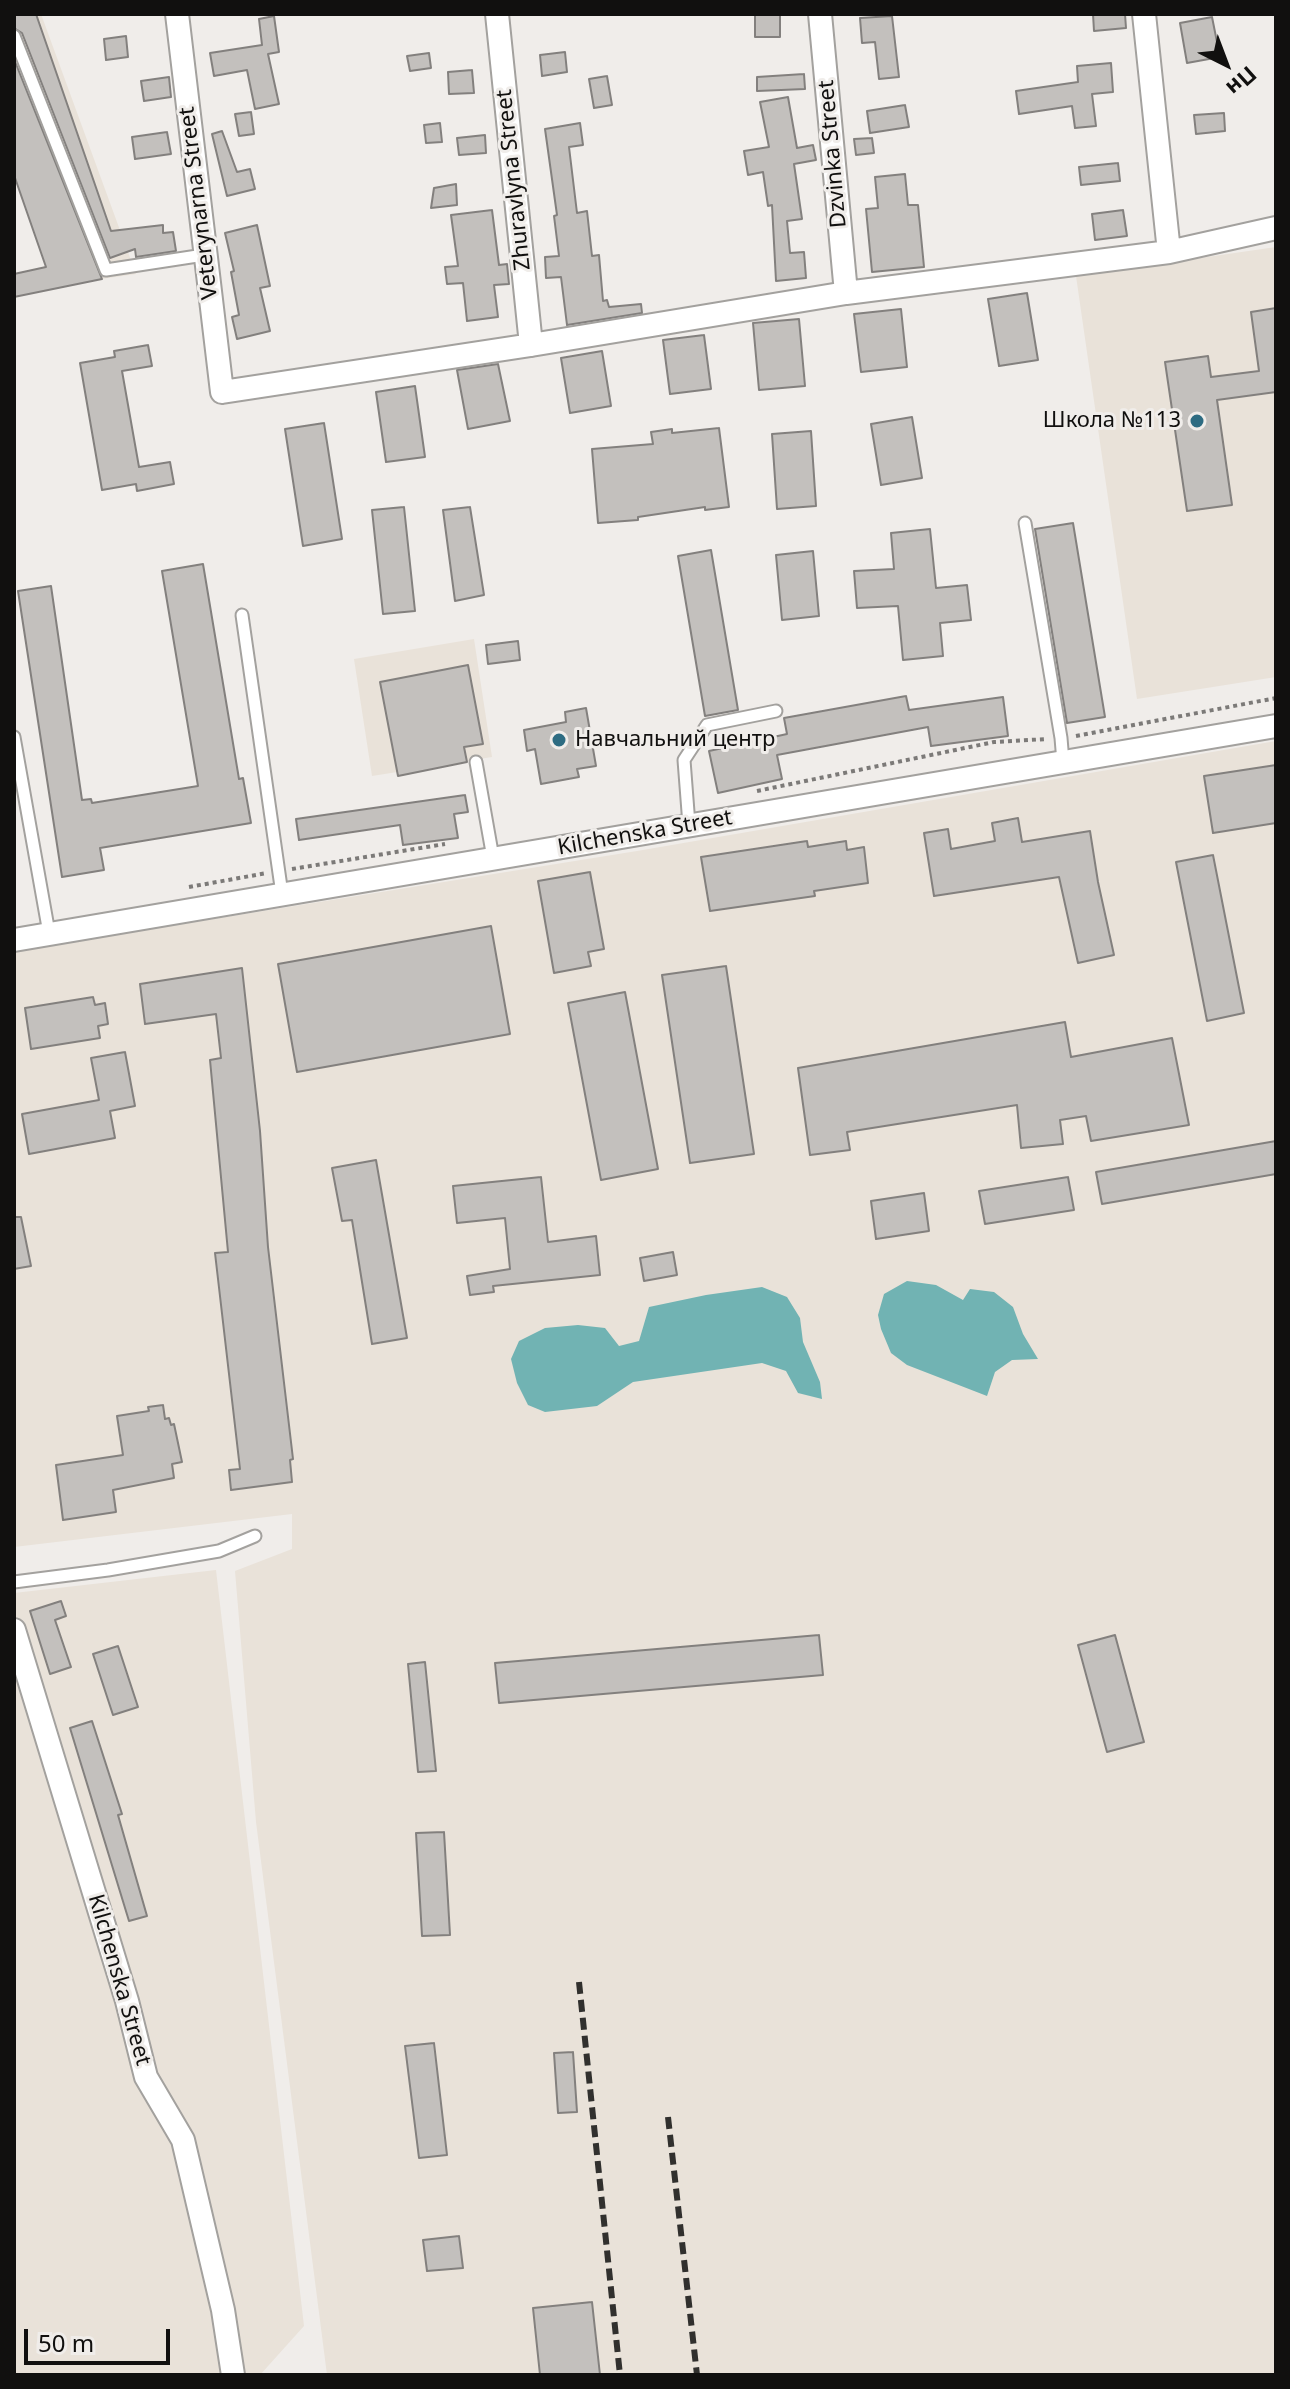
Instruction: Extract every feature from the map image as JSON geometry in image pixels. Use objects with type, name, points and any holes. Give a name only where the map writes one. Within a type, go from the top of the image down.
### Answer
[{"type":"street","name":"Veterynarna Street","points":[[177,14],[222,392],[531,345]]},
{"type":"street","name":"Zhuravlyna Street","points":[[497,14],[531,345]]},
{"type":"street","name":"Dzvinka Street","points":[[820,14],[846,293]]},
{"type":"street","points":[[1144,14],[1169,252]]},
{"type":"street","points":[[531,345],[846,293],[1169,252],[1276,228]]},
{"type":"street","name":"Kilchenska Street","points":[[14,940],[1276,726]]},
{"type":"street","name":"Kilchenska Street","points":[[14,1630],[127,2001],[146,2077],[183,2140],[223,2310],[233,2375]]},
{"type":"lane","points":[[14,36],[106,270],[204,255]]},
{"type":"lane","points":[[1025,523],[1063,762]]},
{"type":"lane","points":[[242,615],[282,894]]},
{"type":"lane","points":[[689,825],[684,760],[707,725],[776,711]]},
{"type":"lane","points":[[14,737],[49,933]]},
{"type":"lane","points":[[476,762],[493,858]]},
{"type":"lane","points":[[14,1582],[219,1551],[255,1536]]},
{"type":"path","points":[[750,793],[994,742],[1061,738],[1276,698]]},
{"type":"path","points":[[185,888],[445,844]]},
{"type":"shaded area","points":[[14,14],[41,14],[136,274],[53,286],[14,176]]},
{"type":"shaded area","points":[[1276,247],[1276,677],[1137,699],[1076,276]]},
{"type":"shaded area","points":[[474,639],[492,757],[372,776],[354,659]]},
{"type":"shaded area","points":[[1276,741],[1276,2375],[327,2375],[256,1822],[235,1571],[292,1549],[292,1514],[14,1547],[14,951],[637,851]]},
{"type":"shaded area","points":[[216,1570],[304,2326],[260,2375],[14,2375],[14,1593]]},
{"type":"water","points":[[907,1281],[936,1285],[963,1300],[970,1289],[994,1292],[1013,1307],[1023,1334],[1038,1359],[1012,1360],[995,1372],[987,1396],[907,1365],[891,1353],[878,1315],[884,1294]]},
{"type":"water","points":[[762,1287],[787,1297],[800,1318],[803,1342],[820,1382],[822,1399],[798,1393],[786,1371],[762,1363],[633,1382],[597,1406],[545,1412],[528,1405],[517,1383],[511,1359],[519,1341],[545,1328],[578,1325],[605,1328],[619,1346],[639,1341],[649,1307]]},
{"type":"building","points":[[14,14],[36,14],[111,231],[163,225],[163,233],[173,232],[176,251],[136,257],[135,249],[110,258],[22,33],[14,28]]},
{"type":"building","points":[[755,14],[780,14],[780,37],[755,37]]},
{"type":"building","points":[[1093,14],[1125,14],[1126,28],[1094,31]]},
{"type":"building","points":[[274,16],[279,52],[268,54],[279,104],[255,109],[247,70],[214,76],[210,53],[262,45],[259,19]]},
{"type":"building","points":[[892,16],[899,77],[879,79],[875,42],[862,43],[860,18]]},
{"type":"building","points":[[1212,17],[1220,57],[1187,63],[1180,23]]},
{"type":"building","points":[[126,36],[128,57],[106,60],[104,39]]},
{"type":"building","points":[[565,52],[567,72],[542,76],[540,55]]},
{"type":"building","points":[[429,53],[431,68],[410,71],[407,56]]},
{"type":"building","points":[[14,59],[102,279],[14,297],[14,274],[46,267],[14,175]]},
{"type":"building","points":[[1111,63],[1113,92],[1092,94],[1096,126],[1075,128],[1072,106],[1019,114],[1016,91],[1078,82],[1077,66]]},
{"type":"building","points":[[472,70],[474,93],[449,94],[448,72]]},
{"type":"building","points":[[804,74],[805,89],[757,91],[757,77]]},
{"type":"building","points":[[607,76],[612,105],[594,108],[589,79]]},
{"type":"building","points":[[169,77],[171,97],[144,101],[141,81]]},
{"type":"building","points":[[788,97],[797,148],[813,145],[816,160],[794,164],[802,219],[787,221],[790,253],[804,252],[806,278],[776,281],[772,205],[768,206],[763,172],[748,175],[744,151],[769,147],[760,102]]},
{"type":"building","points":[[905,105],[909,127],[870,133],[867,111]]},
{"type":"building","points":[[251,112],[254,134],[239,136],[235,114]]},
{"type":"building","points":[[1224,113],[1225,131],[1196,134],[1194,115]]},
{"type":"building","points":[[440,123],[442,142],[426,143],[424,125]]},
{"type":"building","points":[[580,123],[583,145],[569,147],[577,213],[587,211],[592,256],[599,255],[603,301],[607,300],[609,307],[641,304],[642,313],[567,325],[561,277],[546,278],[545,257],[559,256],[554,216],[557,215],[545,129]]},
{"type":"building","points":[[222,131],[237,172],[250,169],[255,189],[227,196],[212,134]]},
{"type":"building","points":[[167,132],[171,154],[135,159],[132,137]]},
{"type":"building","points":[[485,135],[486,153],[459,155],[457,138]]},
{"type":"building","points":[[872,138],[874,153],[856,155],[854,139]]},
{"type":"building","points":[[1118,163],[1120,181],[1081,185],[1079,167]]},
{"type":"building","points":[[905,174],[908,205],[918,205],[924,267],[872,272],[866,209],[878,208],[875,177]]},
{"type":"building","points":[[456,184],[457,205],[431,208],[434,188]]},
{"type":"building","points":[[492,210],[499,265],[507,264],[509,284],[494,285],[498,317],[467,321],[463,283],[447,284],[445,267],[458,266],[451,215]]},
{"type":"building","points":[[1123,210],[1127,236],[1095,240],[1092,214]]},
{"type":"building","points":[[257,225],[270,286],[260,288],[270,331],[237,339],[232,317],[239,315],[231,272],[234,271],[225,233]]},
{"type":"building","points":[[1027,293],[1038,360],[999,366],[988,299]]},
{"type":"building","name":"Школа №113","points":[[1276,308],[1276,392],[1217,400],[1232,505],[1187,511],[1165,362],[1208,356],[1211,377],[1259,371],[1251,312]]},
{"type":"building","points":[[901,309],[907,367],[861,372],[854,314]]},
{"type":"building","points":[[799,319],[805,386],[759,390],[753,323]]},
{"type":"building","points":[[704,335],[711,389],[670,394],[663,340]]},
{"type":"building","points":[[148,345],[152,366],[122,371],[139,467],[170,462],[174,484],[137,491],[136,484],[102,490],[80,363],[115,357],[114,351]]},
{"type":"building","points":[[602,351],[611,406],[570,413],[561,358]]},
{"type":"building","points":[[498,364],[510,421],[468,429],[457,370]]},
{"type":"building","points":[[415,386],[425,457],[386,462],[376,392]]},
{"type":"building","points":[[912,417],[922,478],[881,485],[871,424]]},
{"type":"building","points":[[324,423],[342,539],[303,546],[285,429]]},
{"type":"building","points":[[719,428],[729,507],[705,510],[705,507],[638,517],[638,520],[598,523],[592,449],[653,444],[651,432]]},
{"type":"building","points":[[811,431],[816,506],[777,509],[772,434]]},
{"type":"building","points":[[404,507],[415,611],[383,614],[372,510]]},
{"type":"building","points":[[470,507],[484,595],[455,601],[443,510]]},
{"type":"building","points":[[1073,523],[1105,717],[1067,723],[1035,529]]},
{"type":"building","points":[[930,529],[936,588],[967,585],[971,620],[940,623],[943,656],[903,660],[898,606],[857,608],[854,571],[894,569],[891,533]]},
{"type":"building","points":[[711,550],[738,710],[705,716],[678,556]]},
{"type":"building","points":[[813,551],[819,616],[782,620],[776,555]]},
{"type":"building","points":[[203,564],[239,779],[243,778],[251,823],[100,848],[104,870],[62,877],[18,591],[51,586],[82,800],[91,799],[92,803],[198,786],[162,571]]},
{"type":"building","points":[[518,641],[520,660],[488,664],[486,645]]},
{"type":"building","points":[[468,665],[483,744],[464,747],[467,762],[398,776],[380,682]]},
{"type":"building","points":[[906,696],[909,710],[1003,697],[1008,736],[931,746],[928,727],[777,755],[782,779],[718,793],[709,751],[787,734],[784,718]]},
{"type":"building","name":"Навчальний центр","points":[[586,708],[596,766],[577,769],[579,777],[541,784],[535,749],[527,751],[524,730],[566,722],[565,712]]},
{"type":"building","points":[[1276,765],[1276,823],[1213,833],[1204,776]]},
{"type":"building","points":[[465,795],[468,812],[454,814],[458,838],[403,845],[400,825],[299,840],[296,819]]},
{"type":"building","points":[[1018,818],[1022,842],[1090,831],[1114,955],[1078,963],[1059,877],[934,896],[924,833],[948,829],[951,849],[995,841],[992,823]]},
{"type":"building","points":[[807,841],[808,847],[846,841],[847,850],[864,847],[868,883],[814,891],[815,896],[710,911],[701,857]]},
{"type":"building","points":[[1213,855],[1244,1013],[1207,1021],[1176,862]]},
{"type":"building","points":[[590,872],[604,949],[588,952],[591,966],[554,973],[538,881]]},
{"type":"building","points":[[491,926],[510,1034],[297,1072],[278,964]]},
{"type":"building","points":[[726,966],[754,1154],[690,1163],[662,975]]},
{"type":"building","points":[[242,968],[260,1131],[268,1247],[293,1459],[290,1460],[292,1482],[231,1490],[229,1470],[240,1469],[215,1253],[228,1252],[210,1060],[221,1058],[216,1014],[145,1024],[140,984]]},
{"type":"building","points":[[625,992],[658,1169],[601,1180],[568,1003]]},
{"type":"building","points":[[93,997],[95,1005],[105,1003],[108,1024],[98,1026],[100,1038],[31,1049],[25,1008]]},
{"type":"building","points":[[1065,1022],[1071,1057],[1172,1038],[1189,1125],[1091,1141],[1086,1116],[1060,1120],[1063,1144],[1021,1148],[1017,1105],[847,1132],[850,1150],[810,1155],[798,1068]]},
{"type":"building","points":[[125,1052],[135,1106],[110,1111],[115,1138],[29,1154],[22,1114],[99,1100],[91,1058]]},
{"type":"building","points":[[1276,1141],[1276,1174],[1102,1204],[1096,1172]]},
{"type":"building","points":[[376,1160],[407,1338],[372,1344],[352,1220],[342,1221],[332,1168]]},
{"type":"building","points":[[541,1177],[548,1242],[596,1236],[600,1275],[493,1286],[494,1292],[470,1295],[467,1276],[510,1269],[505,1218],[457,1223],[453,1186]]},
{"type":"building","points":[[1068,1177],[1074,1210],[985,1224],[979,1191]]},
{"type":"building","points":[[924,1193],[929,1231],[876,1239],[871,1201]]},
{"type":"building","points":[[14,1217],[21,1217],[31,1266],[14,1269]]},
{"type":"building","points":[[673,1252],[677,1275],[644,1281],[640,1258]]},
{"type":"building","points":[[163,1405],[165,1419],[169,1418],[171,1425],[174,1424],[182,1462],[172,1464],[174,1478],[113,1490],[116,1512],[63,1520],[56,1465],[123,1455],[117,1416],[149,1411],[148,1407]]},
{"type":"building","points":[[61,1601],[66,1616],[55,1620],[71,1667],[50,1674],[30,1611]]},
{"type":"building","points":[[819,1635],[823,1675],[499,1703],[495,1663]]},
{"type":"building","points":[[1115,1635],[1144,1742],[1107,1752],[1078,1645]]},
{"type":"building","points":[[118,1646],[138,1707],[113,1715],[93,1654]]},
{"type":"building","points":[[425,1662],[436,1771],[418,1772],[408,1664]]},
{"type":"building","points":[[92,1721],[122,1814],[118,1815],[147,1916],[129,1921],[70,1728]]},
{"type":"building","points":[[444,1832],[450,1935],[422,1936],[416,1833]]},
{"type":"building","points":[[434,2043],[447,2155],[419,2158],[405,2046]]},
{"type":"building","points":[[573,2052],[577,2112],[558,2113],[554,2053]]},
{"type":"building","points":[[459,2236],[463,2268],[427,2271],[423,2240]]},
{"type":"building","points":[[592,2302],[600,2375],[540,2375],[533,2308]]},
{"type":"railway","points":[[579,1982],[620,2375]]},
{"type":"railway","points":[[668,2117],[697,2375]]},
{"type":"place","name":"Школа №113","points":[[1197,421]]},
{"type":"place","name":"Навчальний центр","points":[[559,740]]}]
